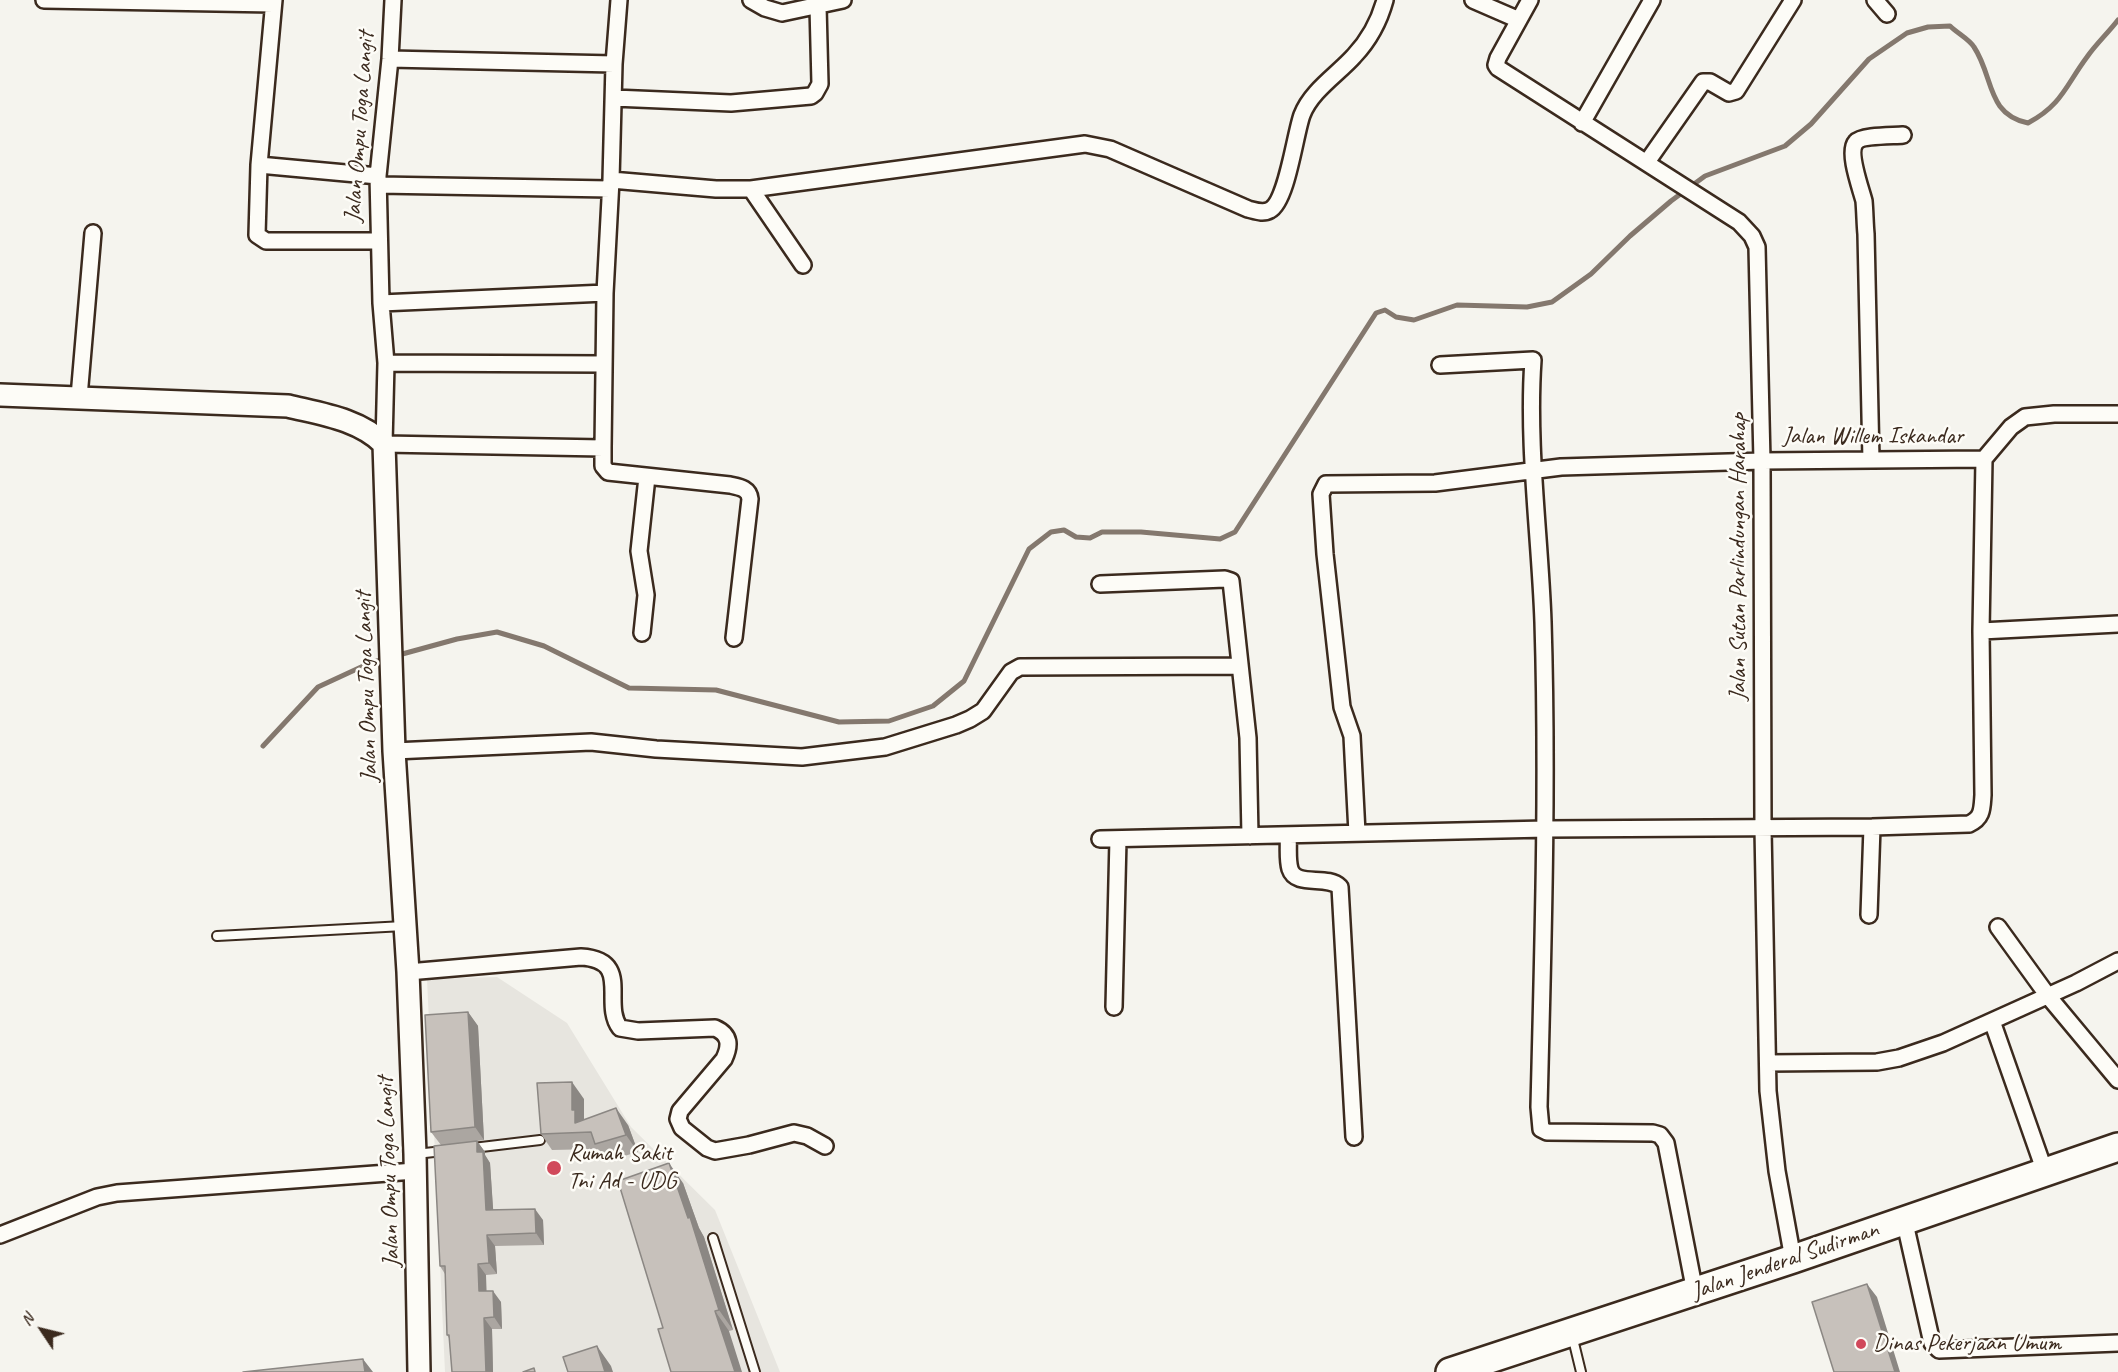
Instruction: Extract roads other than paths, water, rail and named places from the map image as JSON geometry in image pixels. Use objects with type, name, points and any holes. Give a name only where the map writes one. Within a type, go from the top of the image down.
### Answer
[{"type":"highway","name":"Jalan Jenderal Sudirman","points":[[1450,1372],[1793,1259],[2118,1147]]},
{"type":"main road","points":[[0,395],[288,406],[355,424],[384,444]]},
{"type":"main road","name":"Jalan Ompu Toga Langit","points":[[384,444],[394,751],[408,972],[419,1372]]},
{"type":"street","points":[[44,0],[273,2],[259,165],[256,231],[262,240],[379,241]]},
{"type":"street","name":"Jalan Ompu Toga Langit","points":[[384,444],[386,363],[381,303],[378,181],[390,59],[393,0]]},
{"type":"street","points":[[619,0],[614,64],[605,293],[603,466],[608,472],[730,485],[745,489],[750,495],[734,638]]},
{"type":"street","points":[[751,0],[765,8],[782,13],[843,0]]},
{"type":"street","points":[[259,165],[378,181],[751,189],[1085,144],[1110,149],[1248,209],[1263,213],[1275,207],[1279,200],[1306,106],[1355,56],[1376,27],[1385,0]]},
{"type":"street","points":[[1473,0],[1519,20]]},
{"type":"street","name":"Jalan Sutan Parlindungan Harahap","points":[[1530,0],[1496,65],[1582,123],[1739,222],[1752,236],[1757,247],[1762,461],[1763,829],[1768,1063],[1771,1130],[1793,1259]]},
{"type":"street","points":[[1582,123],[1652,0]]},
{"type":"street","points":[[1647,162],[1703,82],[1710,82],[1729,93],[1736,91],[1793,0]]},
{"type":"street","points":[[1875,0],[1887,14]]},
{"type":"street","points":[[614,98],[731,103],[811,96],[820,84],[818,6]]},
{"type":"street","points":[[390,59],[614,64]]},
{"type":"street","points":[[1871,460],[1866,234],[1863,201],[1853,150],[1856,142],[1860,140],[1903,135]]},
{"type":"street","points":[[751,189],[803,265]]},
{"type":"street","points":[[79,397],[93,233]]},
{"type":"street","points":[[381,303],[605,293]]},
{"type":"street","points":[[1440,365],[1533,360],[1534,470],[1543,621],[1546,829],[1539,1107],[1541,1128],[1547,1132],[1653,1133],[1663,1138],[1666,1143],[1695,1292]]},
{"type":"street","points":[[386,363],[604,364]]},
{"type":"street","points":[[1100,839],[1546,829],[1872,828],[1970,824],[1981,815],[1983,795],[1981,631],[1984,459],[2011,427],[2025,417],[2054,414],[2118,414]]},
{"type":"street","points":[[384,444],[603,448]]},
{"type":"street","name":"Jalan Willem Iskandar","points":[[1357,833],[1352,736],[1341,700],[1325,554],[1321,489],[1326,484],[1435,483],[1534,470],[1762,461],[1984,459]]},
{"type":"street","points":[[642,633],[646,595],[639,551],[647,477]]},
{"type":"street","points":[[1100,584],[1229,579],[1233,586],[1239,666],[1248,738],[1250,836]]},
{"type":"street","points":[[1981,631],[2118,624]]},
{"type":"street","points":[[394,751],[591,742],[656,749],[802,757],[885,747],[970,719],[983,711],[1011,672],[1020,667],[1239,666]]},
{"type":"street","points":[[1869,915],[1872,828]]},
{"type":"street","points":[[1288,836],[1289,867],[1295,876],[1302,879],[1331,881],[1340,887],[1354,1137]]},
{"type":"street","points":[[1114,1007],[1118,839]]},
{"type":"street","points":[[1998,927],[2048,996],[2118,1080]]},
{"type":"street","points":[[408,972],[581,957],[598,960],[604,963],[611,974],[615,1019],[620,1028],[638,1030],[716,1028],[726,1034],[729,1039],[724,1059],[681,1111],[678,1119],[682,1128],[707,1148],[716,1151],[794,1133],[807,1136],[825,1146]]},
{"type":"street","points":[[1768,1063],[1863,1063],[1890,1060],[1943,1043],[2048,996],[2118,961]]},
{"type":"street","points":[[1992,1021],[2045,1172]]},
{"type":"street","points":[[0,1235],[97,1197],[117,1193],[415,1162]]},
{"type":"street","points":[[1904,1219],[1932,1343],[1939,1350],[2118,1343]]},
{"type":"lane","points":[[217,936],[404,926]]},
{"type":"lane","points":[[460,1149],[540,1140]]},
{"type":"lane","points":[[415,1162],[449,1150]]},
{"type":"lane","points":[[713,1238],[755,1372]]},
{"type":"lane","points":[[1572,1332],[1581,1372]]},
{"type":"waterway","points":[[395,656],[457,639],[497,632],[544,646],[629,688],[716,690],[839,722],[889,721],[933,706],[964,681],[1029,549],[1051,532],[1064,530],[1076,537],[1090,538],[1102,532],[1141,532],[1220,539],[1235,532],[1376,313],[1385,310],[1396,317],[1414,320],[1457,305],[1527,307],[1552,302],[1591,274],[1630,236],[1705,176],[1785,146],[1811,124],[1869,59],[1907,33],[1928,27],[1950,26],[1974,47],[1993,93],[2005,112],[2028,123],[2056,102],[2091,52],[2118,20]]},
{"type":"waterway","points":[[263,746],[318,687],[372,662],[386,659]]},
{"type":"place","name":"Rumah Sakit Tni Ad - UDG","points":[[554,1168]]},
{"type":"place","name":"Dinas Pekerjaan Umum","points":[[1861,1344]]}]
